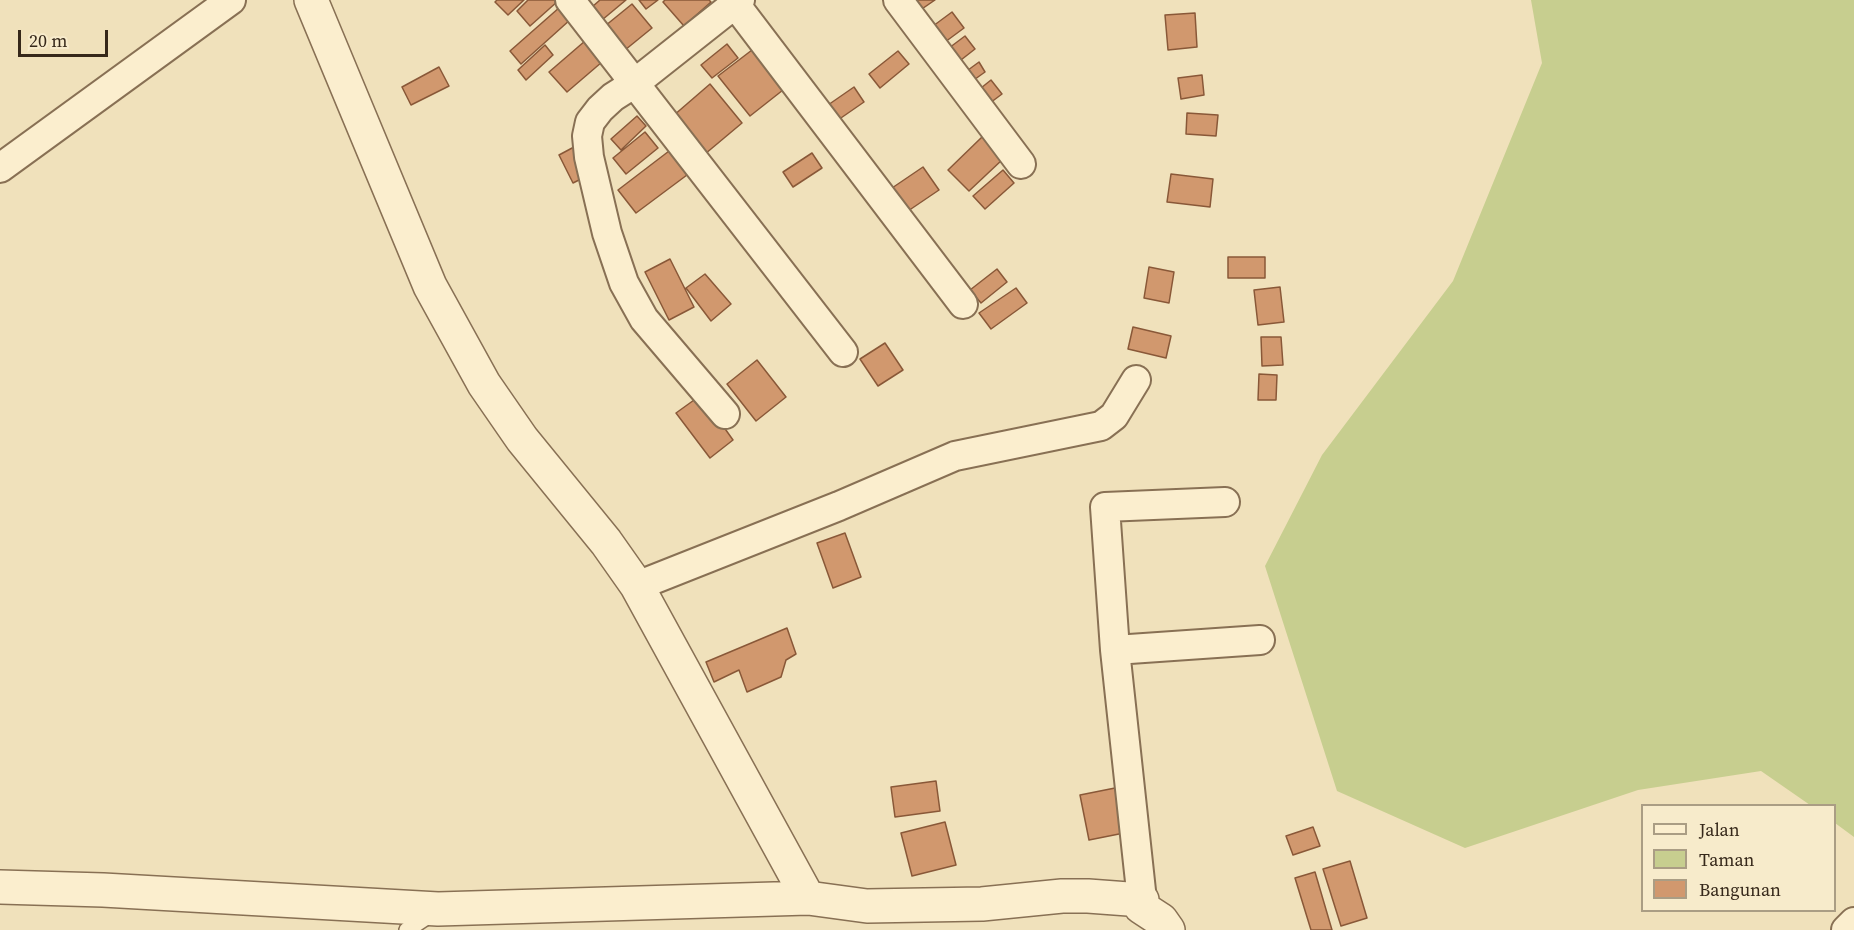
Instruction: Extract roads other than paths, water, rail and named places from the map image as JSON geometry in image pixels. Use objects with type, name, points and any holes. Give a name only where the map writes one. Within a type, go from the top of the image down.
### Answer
[{"type":"street","points":[[0,168],[231,0]]},
{"type":"street","points":[[311,0],[430,286],[484,384],[522,440],[606,542],[637,586],[808,898]]},
{"type":"street","points":[[570,0],[843,352]]},
{"type":"street","points":[[898,0],[1021,164]]},
{"type":"street","points":[[725,414],[644,319],[624,283],[607,232],[589,157],[587,136],[590,122],[613,97],[635,83],[735,1],[963,304]]},
{"type":"street","points":[[637,586],[839,506],[955,456],[1101,426],[1114,416],[1137,380]]},
{"type":"street","points":[[1168,930],[1161,920],[1142,907],[1116,650],[1105,507],[1226,502]]},
{"type":"street","points":[[1116,650],[1260,640]]},
{"type":"street","points":[[0,887],[103,890],[438,909],[808,898],[867,906],[982,904],[1062,896],[1142,900]]},
{"type":"street","points":[[1846,930],[1854,922]]},
{"type":"lane","points":[[407,930],[438,909]]}]
